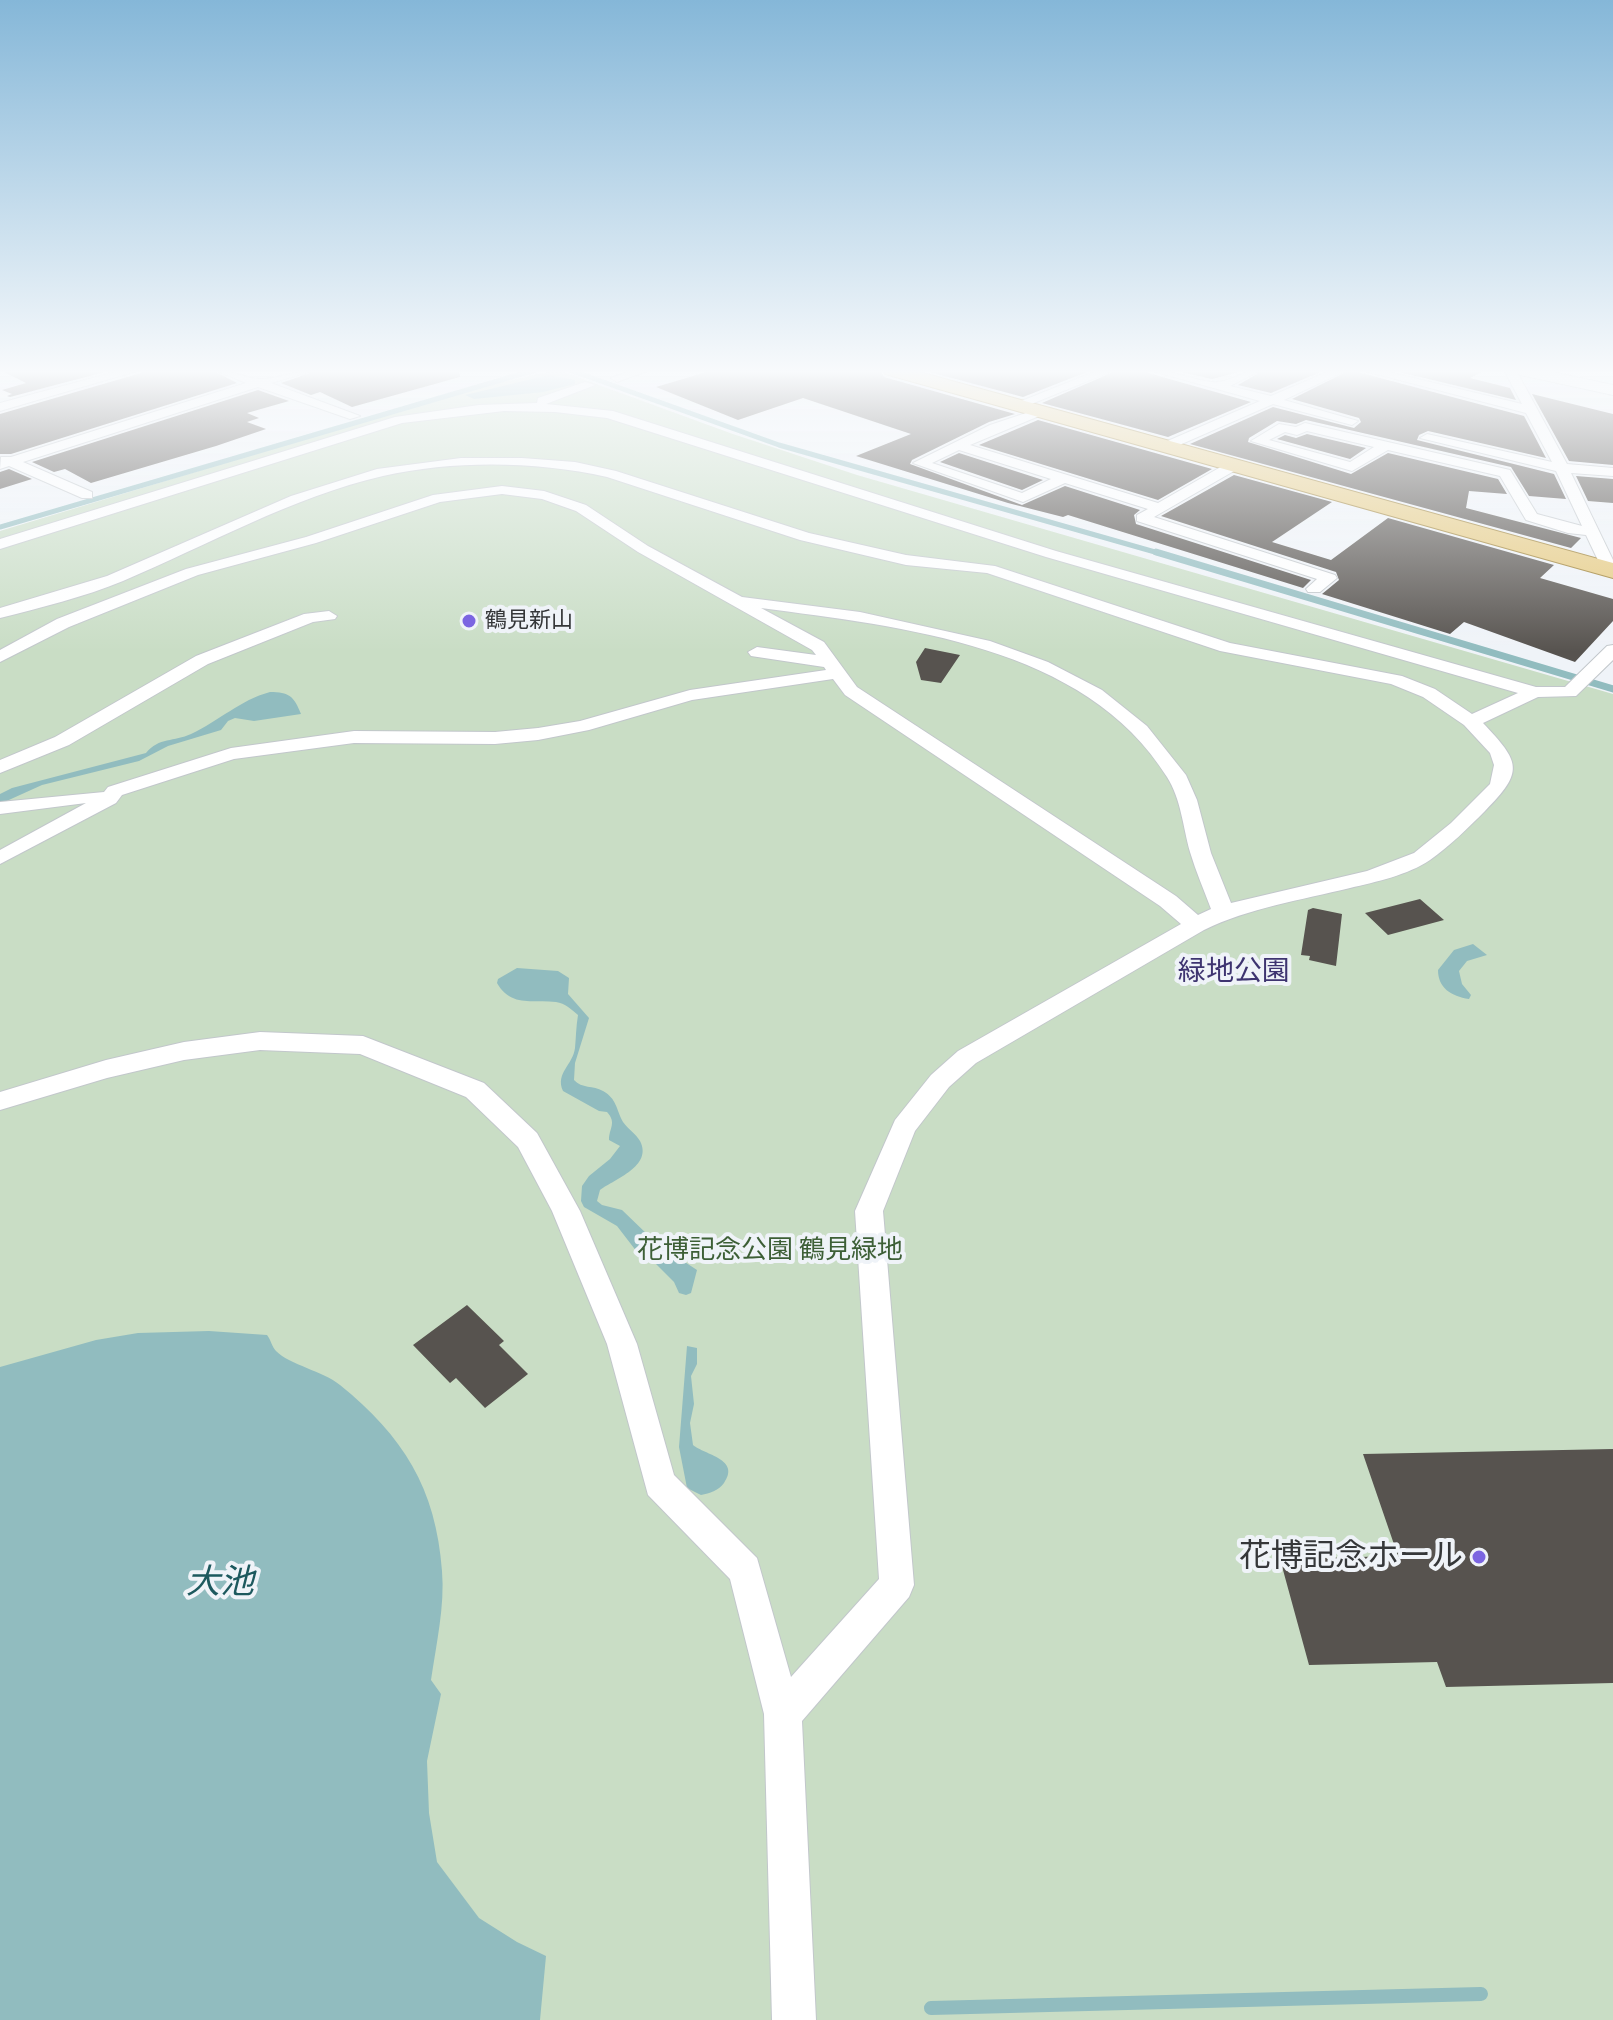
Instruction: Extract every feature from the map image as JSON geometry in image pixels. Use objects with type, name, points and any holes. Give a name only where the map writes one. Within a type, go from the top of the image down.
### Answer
[{"type":"main road","points":[[1237,464],[1611,570]]},
{"type":"street","points":[[11,464],[87,495]]},
{"type":"street","points":[[0,544],[252,464]]},
{"type":"street","points":[[0,613],[113,579],[296,499],[356,479],[424,465],[448,464]]},
{"type":"street","points":[[539,464],[611,474],[805,537],[906,560],[989,569],[1226,647],[1386,677],[1429,693],[1471,721],[1499,751],[1504,765],[1502,779],[1458,827],[1421,857],[1337,887],[1210,918],[967,1057],[925,1097],[904,1127],[869,1211],[897,1585],[783,1714]]},
{"type":"street","points":[[768,464],[1051,554],[1535,692],[1570,692],[1613,650]]},
{"type":"street","points":[[924,464],[1023,498],[1064,478]]},
{"type":"street","points":[[1019,464],[1157,507]]},
{"type":"street","points":[[1236,464],[1142,518],[1329,578],[1314,589]]},
{"type":"street","points":[[1466,464],[1505,473],[1531,517],[1568,529],[1592,531]]},
{"type":"street","points":[[1545,464],[1613,472]]},
{"type":"street","points":[[1560,464],[1611,570]]},
{"type":"street","points":[[0,657],[63,623],[154,584],[311,540],[409,506],[469,493],[533,492],[564,500],[727,598],[818,646],[851,691],[1168,901],[1210,918]]},
{"type":"street","points":[[727,598],[925,628],[1022,658],[1075,682],[1138,728],[1176,774],[1190,804],[1210,918]]},
{"type":"street","points":[[0,767],[62,741],[202,660],[310,617],[329,616]]},
{"type":"street","points":[[757,652],[833,667]]},
{"type":"street","points":[[5,808],[79,800],[231,754],[354,737],[495,738],[538,734],[582,726],[690,695],[833,667]]},
{"type":"street","points":[[1587,676],[1613,675]]},
{"type":"street","points":[[1471,721],[1535,692]]},
{"type":"street","points":[[0,858],[109,799],[115,791]]},
{"type":"street","points":[[0,1101],[106,1069],[184,1051],[260,1041],[363,1045],[475,1090],[528,1140],[566,1211],[622,1344],[660,1484],[745,1570],[783,1714],[794,2020]]},
{"type":"green space","name":"花博記念公園 鶴見緑地","points":[[221,464],[825,464],[1613,694],[1613,2020],[0,2020],[0,531]]},
{"type":"water","points":[[270,692],[290,696],[301,714],[254,721],[235,718],[221,730],[168,746],[139,761],[42,785],[0,804],[0,794],[12,788],[146,753],[156,744],[191,734],[249,700]]},
{"type":"water","points":[[1473,944],[1487,955],[1467,961],[1459,971],[1462,984],[1471,995],[1469,999],[1447,990],[1440,982],[1438,970],[1454,950]]},
{"type":"water","points":[[517,968],[558,971],[569,978],[568,994],[589,1018],[575,1063],[574,1080],[611,1097],[623,1122],[638,1138],[643,1150],[637,1165],[600,1190],[597,1201],[622,1210],[649,1236],[666,1242],[674,1255],[697,1270],[691,1293],[679,1293],[674,1282],[655,1263],[637,1252],[617,1226],[584,1207],[581,1201],[582,1186],[620,1146],[609,1140],[612,1123],[607,1112],[599,1111],[563,1091],[561,1085],[563,1074],[574,1054],[578,1015],[559,1003],[524,1001],[509,996],[497,983],[498,979]]},
{"type":"water","name":"大池","points":[[209,1331],[267,1335],[282,1356],[340,1385],[382,1424],[398,1444],[424,1489],[438,1541],[443,1584],[431,1680],[441,1694],[427,1761],[429,1813],[437,1862],[479,1918],[546,1956],[540,2020],[0,2020],[0,1367],[96,1340],[138,1333]]},
{"type":"water","points":[[687,1346],[697,1348],[697,1364],[691,1376],[693,1445],[719,1459],[728,1468],[722,1486],[701,1495],[687,1488],[679,1447]]},
{"type":"building","points":[[37,464],[154,464],[91,483],[65,469],[54,472]]},
{"type":"building","points":[[883,464],[911,464],[1022,505],[1065,486],[1140,510],[1134,515],[1136,524],[1311,580],[1303,588],[1068,515],[1063,517]]},
{"type":"building","points":[[947,464],[994,464],[1043,480],[1022,490]]},
{"type":"building","points":[[1042,464],[1195,464],[1212,469],[1158,500]]},
{"type":"building","points":[[1264,464],[1320,464],[1351,474],[1368,464],[1436,464],[1498,479],[1507,494],[1469,491],[1466,508],[1581,538],[1571,548]]},
{"type":"building","points":[[1499,464],[1515,464],[1554,474],[1566,499],[1529,496],[1511,467]]},
{"type":"building","points":[[9,469],[32,479],[0,489],[0,472]]},
{"type":"building","points":[[1234,475],[1332,502],[1272,542],[1331,560],[1388,518],[1554,565],[1540,578],[1613,599],[1613,621],[1575,662],[1464,622],[1450,634],[1322,594],[1339,580],[1336,572],[1161,516]]},
{"type":"building","points":[[1576,476],[1613,479],[1613,503],[1588,501]]},
{"type":"building","points":[[925,648],[960,655],[941,683],[921,680],[916,662]]},
{"type":"building","points":[[1420,899],[1444,920],[1388,935],[1365,913]]},
{"type":"building","points":[[1313,908],[1342,914],[1336,966],[1301,955],[1308,910]]},
{"type":"building","points":[[467,1305],[504,1341],[499,1345],[528,1374],[485,1408],[456,1378],[450,1383],[413,1345]]},
{"type":"building","name":"花博記念ホール","points":[[1613,1449],[1613,1683],[1446,1687],[1437,1662],[1309,1665],[1280,1559],[1398,1556],[1363,1454]]},
{"type":"waterway","points":[[0,527],[214,464]]},
{"type":"waterway","points":[[847,464],[1162,554]]},
{"type":"waterway","points":[[1156,552],[1613,689]]},
{"type":"waterway","points":[[931,2008],[1481,1994]]},
{"type":"place","name":"鶴見新山","points":[[469,621]]},
{"type":"place","name":"花博記念ホール","points":[[1479,1557]]},
{"type":"district","name":"緑地公園","points":[[1234,972]]}]
